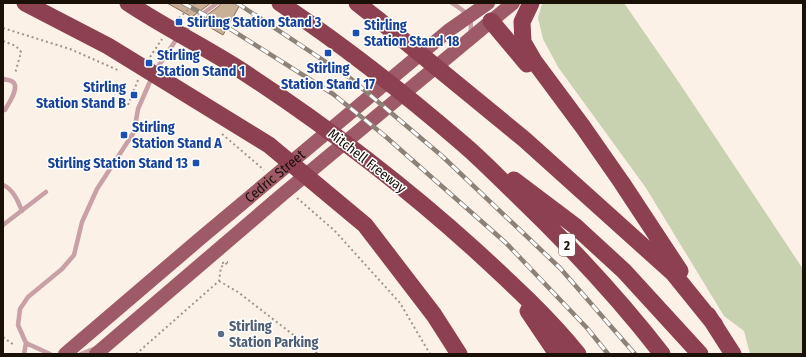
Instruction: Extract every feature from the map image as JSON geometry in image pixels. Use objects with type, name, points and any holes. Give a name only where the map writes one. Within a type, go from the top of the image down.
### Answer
[{"type":"highway","points":[[25,3],[108,46],[269,145],[365,225],[434,315],[459,354]]},
{"type":"highway","name":"Mitchell Freeway","points":[[128,3],[201,46],[296,107],[369,162],[444,223],[507,279],[544,316],[578,354]]},
{"type":"highway","name":"2","points":[[280,3],[395,87],[464,144],[543,220],[598,277],[662,354]]},
{"type":"highway","points":[[357,3],[524,139],[673,273],[715,325]]},
{"type":"highway","points":[[531,3],[522,22],[523,42],[534,62],[622,182],[733,354]]},
{"type":"highway","points":[[480,13],[530,67],[554,88]]},
{"type":"highway","points":[[464,144],[526,188],[575,226],[624,271],[700,354]]},
{"type":"highway","points":[[507,279],[557,354]]},
{"type":"main road","name":"Cedric Street","points":[[65,354],[269,179],[444,34],[480,13],[513,3]]},
{"type":"main road","name":"Cedric Street","points":[[100,351],[288,194],[456,50],[480,13]]},
{"type":"lane","points":[[24,354],[26,343],[18,325],[20,309],[28,297],[62,269],[74,255],[82,222],[97,189],[134,132],[138,109],[146,88],[157,68],[179,37],[196,19],[217,3]]},
{"type":"lane","points":[[452,3],[480,13],[472,26],[469,37],[456,50]]},
{"type":"lane","points":[[3,79],[13,82],[15,86],[15,91],[5,110],[3,110]]},
{"type":"lane","points":[[3,185],[7,187],[15,197],[22,210]]},
{"type":"lane","points":[[3,225],[46,192]]},
{"type":"lane","points":[[26,343],[50,354]]},
{"type":"lane","points":[[81,354],[94,348],[100,351]]},
{"type":"path","points":[[176,21],[195,3]]},
{"type":"path","points":[[3,28],[70,49],[123,73]]},
{"type":"path","points":[[146,63],[164,37]]},
{"type":"path","points":[[3,41],[16,46],[21,52],[13,82]]},
{"type":"path","points":[[128,105],[139,76]]},
{"type":"path","points":[[137,80],[144,84]]},
{"type":"path","points":[[216,129],[269,179]]},
{"type":"path","points":[[288,194],[334,230],[400,303],[430,354]]},
{"type":"path","points":[[136,354],[219,281],[222,267],[228,262]]},
{"type":"path","points":[[219,281],[238,292],[318,354]]},
{"type":"path","points":[[3,337],[14,345]]},
{"type":"green space","points":[[542,3],[624,3],[680,84],[803,269],[803,354],[750,354],[744,331],[724,316],[646,188],[558,67],[543,39],[538,18]]},
{"type":"building","points":[[167,3],[211,3],[192,17]]},
{"type":"building","points":[[221,3],[241,3],[223,35],[199,21]]},
{"type":"railway","points":[[183,3],[227,27],[333,94],[385,136],[506,243],[587,328],[608,354]]},
{"type":"railway","points":[[237,3],[350,78],[442,156],[560,268],[635,354]]},
{"type":"place","name":"Stirling Station Stand 3","points":[[179,22]]},
{"type":"place","name":"Stirling Station Stand 18","points":[[356,33]]},
{"type":"place","name":"Stirling Station Stand 17","points":[[328,53]]},
{"type":"place","name":"Stirling Station Stand 1","points":[[149,63]]},
{"type":"place","name":"Stirling Station Stand B","points":[[134,95]]},
{"type":"place","name":"Stirling Station Stand A","points":[[124,135]]},
{"type":"place","name":"Stirling Station Stand 13","points":[[196,163]]},
{"type":"place","name":"Stirling Station Parking","points":[[221,334]]}]
